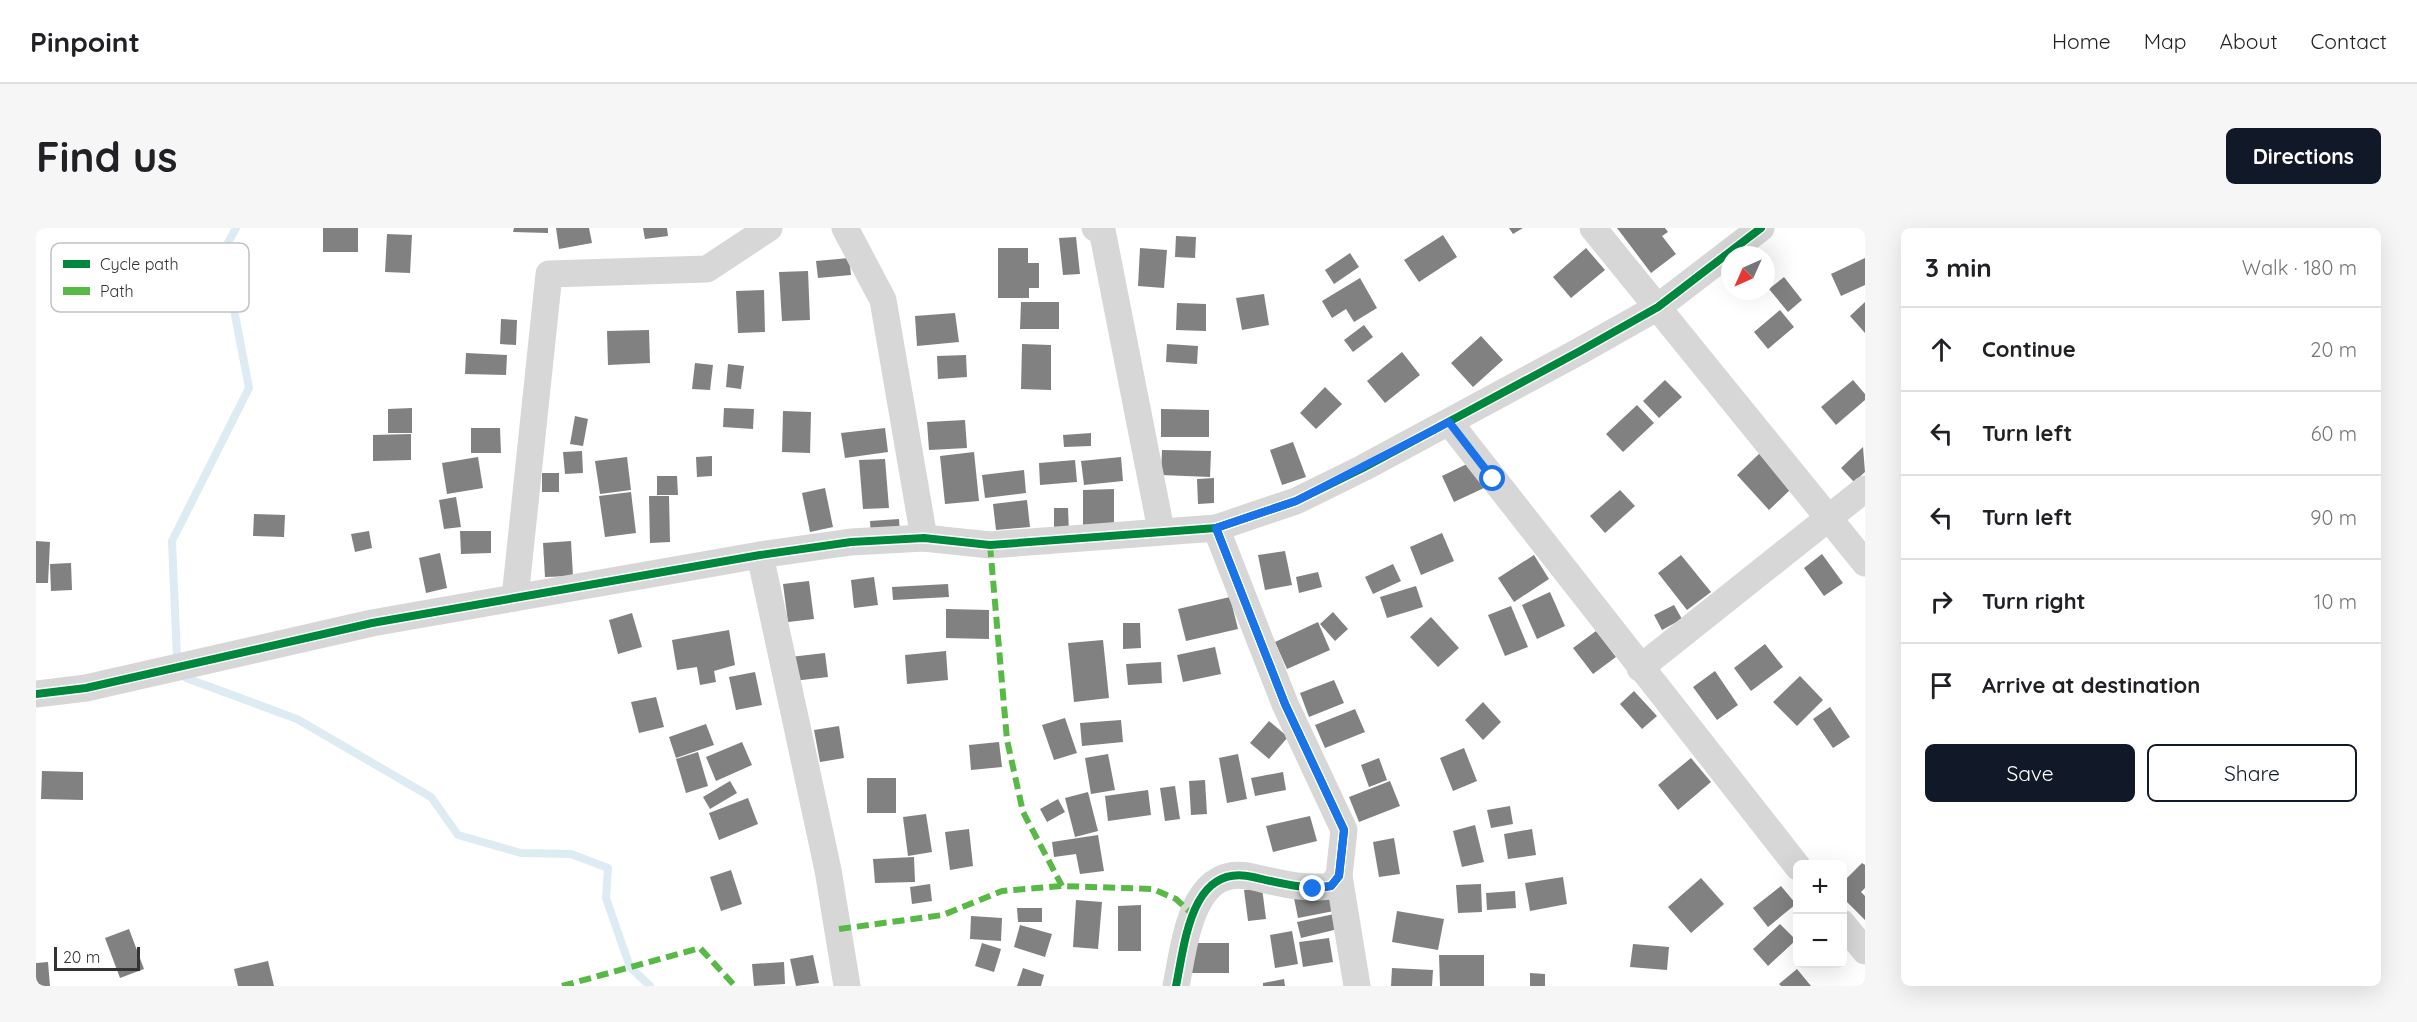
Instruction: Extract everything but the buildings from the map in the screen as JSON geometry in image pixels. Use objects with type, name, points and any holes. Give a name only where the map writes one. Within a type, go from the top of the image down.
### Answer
[{"type":"street","points":[[515,598],[549,274],[707,269],[769,228]]},
{"type":"street","points":[[845,228],[883,300],[924,538]]},
{"type":"street","points":[[1095,228],[1102,230],[1161,531]]},
{"type":"street","points":[[1593,228],[1830,517],[1865,563]]},
{"type":"street","points":[[36,694],[86,688],[372,623],[760,555],[851,542],[924,538],[990,545],[1216,528],[1296,501],[1449,422],[1658,307],[1761,228]]},
{"type":"street","points":[[1449,422],[1793,862]]},
{"type":"street","points":[[1640,668],[1865,489]]},
{"type":"street","points":[[1216,528],[1285,704],[1344,830],[1339,876],[1357,986]]},
{"type":"street","points":[[760,555],[828,870],[847,986]]},
{"type":"street","points":[[1176,986],[1192,914],[1202,896],[1217,881],[1231,873],[1313,889],[1331,886],[1339,876]]},
{"type":"street","points":[[1847,929],[1865,951]]},
{"type":"waterway","points":[[228,243],[236,228]]},
{"type":"waterway","points":[[234,312],[249,388],[172,541],[177,658],[186,678],[297,719],[431,797],[458,835],[521,853],[571,854],[608,868],[606,898],[630,967],[650,986]]},
{"type":"marked path","points":[[990,545],[1007,740],[1023,812],[1062,886]]},
{"type":"marked path","points":[[839,929],[943,915],[1002,891],[1062,886],[1153,889],[1176,899],[1192,914]]},
{"type":"marked path","points":[[562,986],[700,948],[735,986]]},
{"type":"cycle path","points":[[36,694],[86,688],[372,623],[760,555],[851,542],[924,538],[990,545],[1216,528],[1296,501],[1363,468],[1580,351],[1658,307],[1761,228]]},
{"type":"cycle path","points":[[1176,986],[1183,949],[1195,910],[1204,894],[1216,882],[1232,876],[1253,877],[1282,884],[1331,886],[1339,876],[1344,830],[1285,704],[1216,528]]},
{"type":"route","points":[[1313,889],[1331,886],[1339,876],[1344,830],[1285,704],[1216,528],[1296,501],[1449,422],[1493,479]]}]
